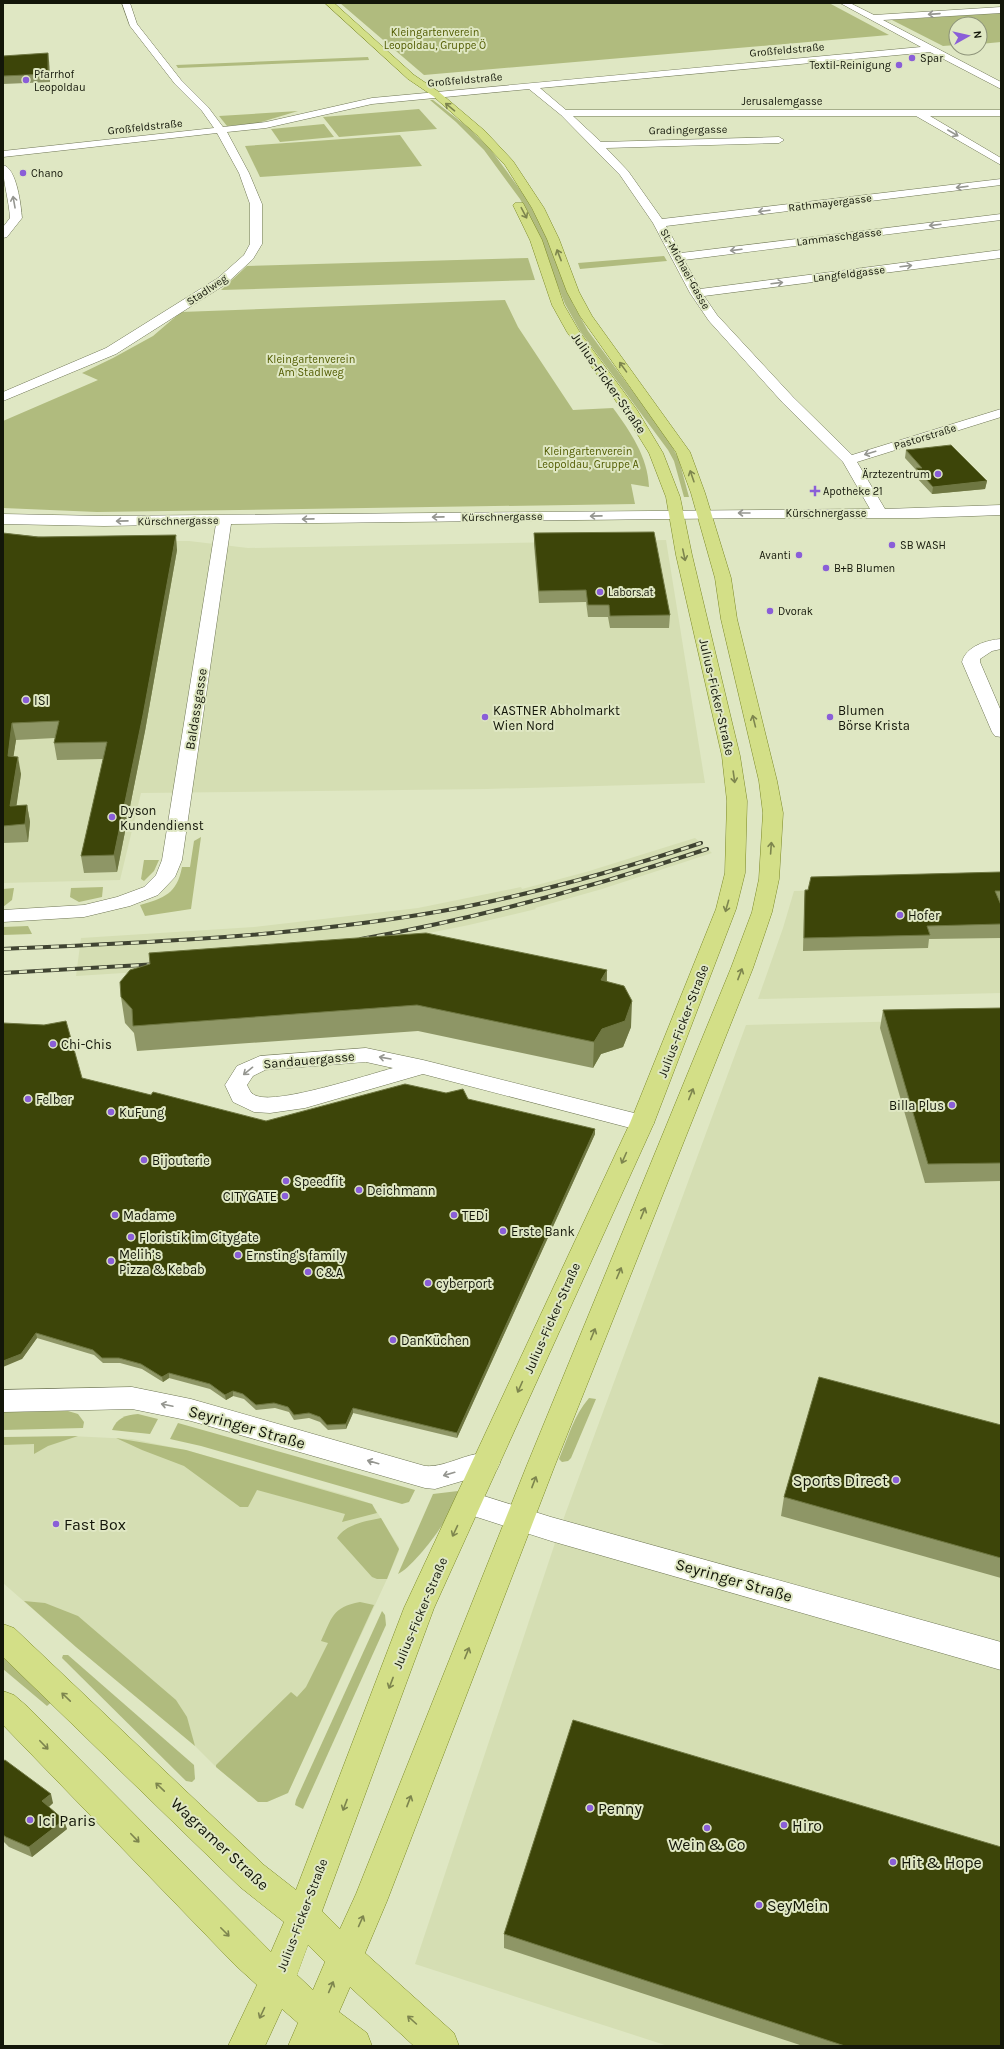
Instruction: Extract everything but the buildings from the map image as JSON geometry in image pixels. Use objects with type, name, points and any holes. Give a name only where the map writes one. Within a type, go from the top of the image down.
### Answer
[{"type":"main road","name":"Julius-Ficker-Straße","points":[[312,2032],[370,1901],[520,1519],[732,994],[762,912],[769,879],[773,813],[768,781],[728,620],[722,578],[706,519],[683,452],[586,316],[573,292],[553,239],[522,182],[508,163],[480,133],[436,94],[411,78],[329,3]]},
{"type":"main road","name":"Julius-Ficker-Straße","points":[[411,78],[421,96],[433,107]]},
{"type":"main road","points":[[447,118],[470,139]]},
{"type":"main road","name":"Julius-Ficker-Straße","points":[[246,2046],[278,1981],[419,1608],[628,1149],[642,1123],[726,909],[735,873],[737,801],[731,756],[673,497],[656,452],[632,413],[573,332],[558,305],[536,240],[514,197]]},
{"type":"main road","points":[[642,1123],[676,1130]]},
{"type":"main road","name":"Wagramer Straße","points":[[3,1637],[252,1876],[303,1916],[344,1957],[441,2046]]},
{"type":"main road","points":[[3,1706],[17,1717],[227,1934],[278,1981],[312,2032],[354,2046]]},
{"type":"street","name":"Stadlweg","points":[[3,397],[111,352],[222,281],[250,257],[256,244],[256,204],[244,173],[221,131],[205,109],[178,82],[142,38],[133,24],[126,3]]},
{"type":"street","points":[[844,3],[1001,86]]},
{"type":"street","points":[[873,18],[1001,10]]},
{"type":"street","name":"Großfeldstraße","points":[[3,154],[266,125],[372,101],[931,49]]},
{"type":"street","name":"St.-Michael-Gasse","points":[[531,86],[564,113],[598,145],[624,174],[659,223],[696,294],[728,335],[788,400],[850,460],[879,512]]},
{"type":"street","name":"Jerusalemgasse","points":[[564,113],[1001,114]]},
{"type":"street","points":[[920,114],[1001,162]]},
{"type":"street","name":"Gradingergasse","points":[[598,145],[779,140]]},
{"type":"street","points":[[3,168],[6,171],[15,202],[16,218],[3,235]]},
{"type":"street","name":"Rathmayergasse","points":[[659,223],[1001,182]]},
{"type":"street","name":"Lammaschgasse","points":[[678,257],[1001,217]]},
{"type":"street","name":"Langfeldgasse","points":[[696,294],[1001,254]]},
{"type":"street","name":"Pastorstraße","points":[[850,460],[1001,413]]},
{"type":"street","name":"Kürschnergasse","points":[[3,518],[224,526],[678,521],[879,512],[1001,510]]},
{"type":"street","name":"Kürschnergasse","points":[[706,519],[835,521],[1001,520]]},
{"type":"street","name":"Kürschnergasse","points":[[3,530],[103,534],[224,526]]},
{"type":"street","name":"Baldassgasse","points":[[3,916],[84,911],[123,902],[151,891],[165,877],[172,860],[224,526]]},
{"type":"street","points":[[1001,644],[993,644],[972,657],[972,662],[1001,732]]},
{"type":"street","name":"Sandauergasse","points":[[423,1066],[305,1100],[270,1105],[254,1104],[242,1097],[236,1085],[245,1071],[260,1063],[366,1055],[423,1066],[642,1123]]},
{"type":"street","name":"Seyringer Straße","points":[[3,1401],[132,1398],[191,1410],[424,1477],[435,1478],[486,1463]]},
{"type":"street","name":"Seyringer Straße","points":[[468,1503],[1001,1656]]},
{"type":"shaded area","points":[[3,538],[51,541],[189,541],[248,548],[666,540],[705,783],[487,789],[141,793],[120,880],[3,883]]},
{"type":"shaded area","points":[[695,838],[712,853],[602,889],[535,908],[536,909],[469,925],[404,938],[171,970],[76,976],[81,938],[254,927],[418,908],[521,887],[522,889],[586,872]]},
{"type":"shaded area","points":[[1001,886],[1001,993],[758,999],[783,928],[794,891]]},
{"type":"shaded area","points":[[1001,1019],[1001,2046],[668,2046],[415,1964],[559,1531],[746,1025]]},
{"type":"shaded area","points":[[71,1436],[132,1439],[186,1450],[349,1496],[372,1504],[399,1547],[399,1551],[387,1579],[288,1793],[267,1802],[258,1802],[216,1767],[195,1746],[76,1647],[3,1583],[3,1438]]},
{"type":"green space","name":"Kleingartenverein Leopoldau, Gruppe Ö","points":[[340,3],[829,3],[889,35],[424,75]]},
{"type":"green space","points":[[1001,13],[1001,42],[988,43],[988,16],[954,16]]},
{"type":"green space","points":[[948,16],[948,46],[943,46],[892,20]]},
{"type":"green space","points":[[368,57],[369,60],[178,68],[176,65]]},
{"type":"green space","points":[[430,100],[433,100],[469,128],[491,150],[527,199],[549,242],[573,304],[588,331],[669,440],[679,460],[689,497],[684,497],[674,461],[668,450],[580,331],[565,304],[531,219],[520,199],[484,150],[456,122]]},
{"type":"green space","points":[[419,109],[437,129],[339,137],[323,117]]},
{"type":"green space","points":[[298,111],[258,123],[227,126],[219,116]]},
{"type":"green space","points":[[324,124],[334,137],[280,142],[271,129]]},
{"type":"green space","points":[[400,135],[422,166],[260,177],[245,146]]},
{"type":"green space","points":[[664,256],[667,261],[580,269],[578,263]]},
{"type":"green space","points":[[528,258],[535,280],[221,290],[247,266]]},
{"type":"green space","points":[[505,300],[518,327],[573,410],[613,408],[632,435],[642,455],[648,476],[649,487],[631,484],[635,504],[97,512],[3,508],[3,421],[98,380],[82,373],[153,336],[181,312]]},
{"type":"green space","points":[[201,837],[191,909],[145,916],[140,905],[163,897],[173,889],[180,876],[182,867],[190,867],[194,841]]},
{"type":"green space","points":[[144,860],[159,860],[154,871],[144,881],[141,879]]},
{"type":"green space","points":[[103,887],[102,897],[79,902],[70,897],[71,888]]},
{"type":"green space","points":[[14,888],[12,900],[3,907],[3,889]]},
{"type":"green space","points":[[28,926],[32,934],[3,935],[3,927]]},
{"type":"green space","points":[[589,1398],[596,1399],[571,1458],[568,1461],[562,1462],[559,1459],[572,1427],[579,1412]]},
{"type":"green space","points":[[68,1411],[78,1414],[84,1422],[83,1428],[3,1430],[3,1412]]},
{"type":"green space","points":[[138,1414],[158,1419],[150,1434],[112,1430],[116,1423],[122,1418],[129,1415]]},
{"type":"green space","points":[[178,1423],[415,1490],[409,1502],[402,1504],[201,1446],[170,1439]]},
{"type":"green space","points":[[78,1436],[48,1446],[34,1454],[34,1444],[3,1445],[3,1437]]},
{"type":"green space","points":[[116,1438],[186,1450],[372,1504],[377,1513],[342,1522],[345,1514],[257,1490],[248,1507],[240,1507],[184,1466]]},
{"type":"green space","points":[[458,1491],[451,1510],[434,1536],[415,1560],[398,1574],[433,1494]]},
{"type":"green space","points":[[381,1518],[399,1549],[387,1579],[377,1579],[372,1577],[337,1538],[351,1526]]},
{"type":"green space","points":[[24,1601],[45,1603],[78,1616],[176,1700],[187,1717],[195,1746],[76,1647]]},
{"type":"green space","points":[[360,1602],[374,1605],[288,1793],[267,1802],[258,1802],[216,1767],[216,1765],[291,1692],[297,1697],[306,1687],[328,1643],[321,1641],[334,1615],[338,1610],[344,1607]]},
{"type":"green space","points":[[382,1611],[385,1615],[386,1625],[303,1809],[295,1805],[296,1800]]},
{"type":"green space","points":[[3,1648],[55,1699],[47,1706],[3,1669]]},
{"type":"green space","points":[[63,1655],[68,1655],[194,1765],[195,1779],[192,1782],[186,1781],[62,1658]]},
{"type":"railway","points":[[3,949],[119,944],[234,936],[350,925],[407,917],[494,901],[554,887],[642,862],[701,843]]},
{"type":"railway","points":[[361,939],[449,921],[579,889],[707,849]]},
{"type":"railway","points":[[3,973],[159,964]]},
{"type":"place","name":"Spar","points":[[912,58]]},
{"type":"place","name":"Textil-Reinigung","points":[[899,65]]},
{"type":"place","name":"Pfarrhof Leopoldau","points":[[26,80]]},
{"type":"place","name":"Chano","points":[[23,173]]},
{"type":"place","name":"Ärztezentrum","points":[[938,474]]},
{"type":"place","name":"Apotheke 21","points":[[815,491]]},
{"type":"place","name":"SB WASH","points":[[892,545]]},
{"type":"place","name":"Avanti","points":[[799,555]]},
{"type":"place","name":"B+B Blumen","points":[[826,568]]},
{"type":"place","name":"Labors.at","points":[[600,592]]},
{"type":"place","name":"Dvorak","points":[[770,611]]},
{"type":"place","name":"ISI","points":[[26,700]]},
{"type":"place","name":"KASTNER Abholmarkt Wien Nord","points":[[485,717]]},
{"type":"place","name":"Blumen Börse Krista","points":[[830,717]]},
{"type":"place","name":"Dyson Kundendienst","points":[[112,817]]},
{"type":"place","name":"Hofer","points":[[900,915]]},
{"type":"place","name":"Chi-Chis","points":[[53,1044]]},
{"type":"place","name":"Felber","points":[[28,1099]]},
{"type":"place","name":"Billa Plus","points":[[952,1105]]},
{"type":"place","name":"KuFung","points":[[111,1112]]},
{"type":"place","name":"Bijouterie","points":[[144,1160]]},
{"type":"place","name":"Speedfit","points":[[286,1181]]},
{"type":"place","name":"Deichmann","points":[[359,1190]]},
{"type":"place","name":"CITYGATE","points":[[285,1196]]},
{"type":"place","name":"Madame","points":[[115,1215]]},
{"type":"place","name":"TEDi","points":[[454,1215]]},
{"type":"place","name":"Erste Bank","points":[[503,1231]]},
{"type":"place","name":"Floristik im Citygate","points":[[131,1237]]},
{"type":"place","name":"Ernsting's family","points":[[238,1255]]},
{"type":"place","name":"Melih’s Pizza & Kebab","points":[[111,1261]]},
{"type":"place","name":"C&A","points":[[308,1272]]},
{"type":"place","name":"cyberport","points":[[428,1283]]},
{"type":"place","name":"DanKüchen","points":[[393,1340]]},
{"type":"place","name":"Sports Direct","points":[[896,1480]]},
{"type":"place","name":"Fast Box","points":[[56,1524]]},
{"type":"place","name":"Penny","points":[[590,1808]]},
{"type":"place","name":"Ici Paris","points":[[30,1820]]},
{"type":"place","name":"Hiro","points":[[784,1825]]},
{"type":"place","name":"Wein & Co","points":[[707,1828]]},
{"type":"place","name":"Hit & Hope","points":[[893,1862]]},
{"type":"place","name":"SeyMein","points":[[759,1905]]},
{"type":"park label","name":"Kleingartenverein Am Stadlweg","points":[[311,365]]},
{"type":"park label","name":"Kleingartenverein Leopoldau, Gruppe A","points":[[588,457]]}]
